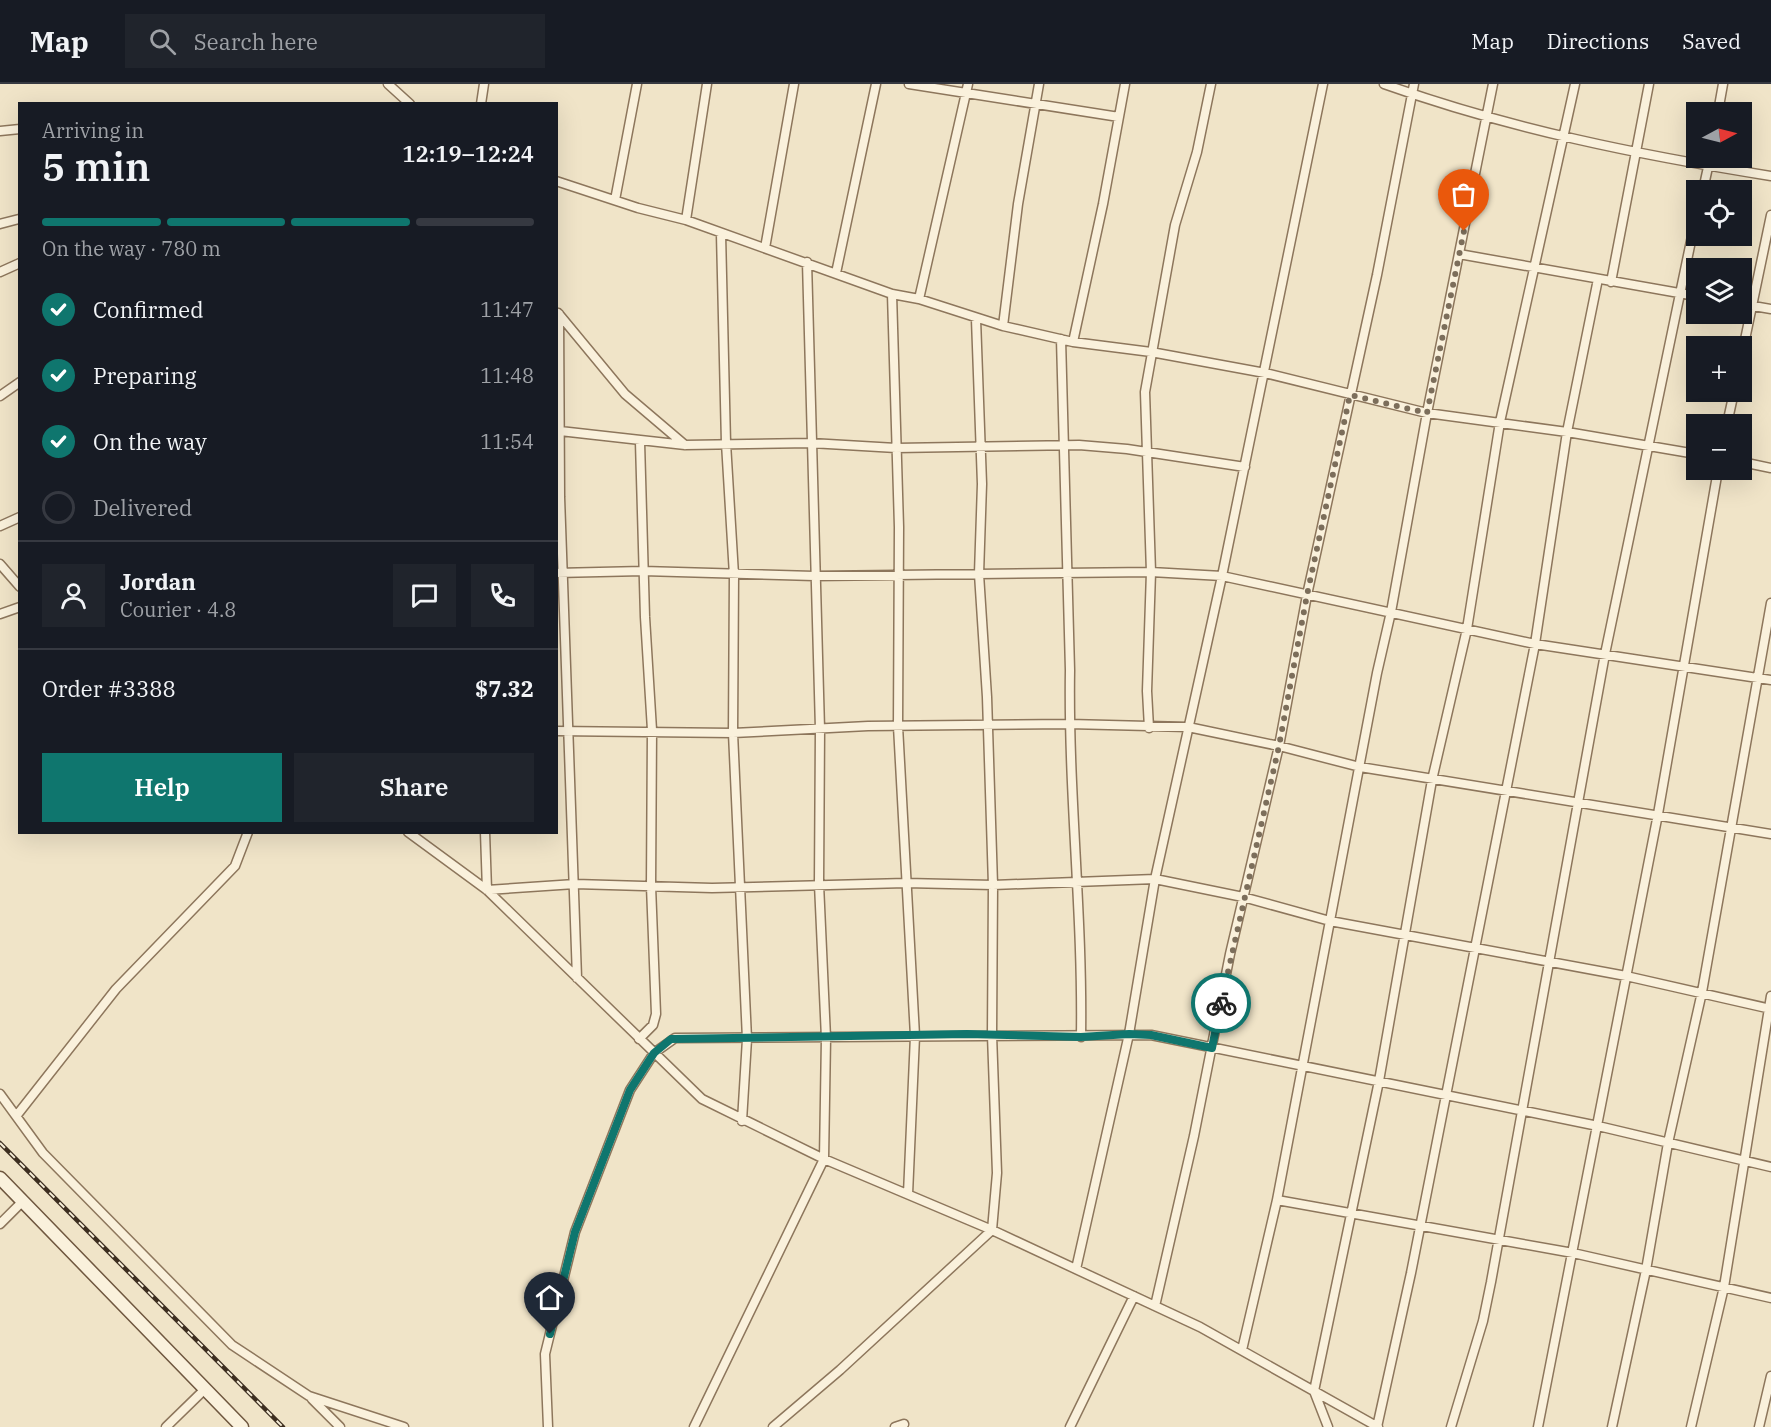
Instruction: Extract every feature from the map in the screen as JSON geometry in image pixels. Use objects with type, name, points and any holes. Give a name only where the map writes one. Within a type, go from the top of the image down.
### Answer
[{"type":"street","points":[[388,84],[408,102]]},
{"type":"street","points":[[481,102],[483,84]]},
{"type":"street","points":[[615,200],[637,84]]},
{"type":"street","points":[[686,220],[707,84]]},
{"type":"street","points":[[765,248],[794,84]]},
{"type":"street","points":[[836,273],[876,84]]},
{"type":"street","points":[[909,84],[966,95],[1035,103],[1119,117]]},
{"type":"street","points":[[919,299],[968,84]]},
{"type":"street","points":[[1003,326],[1018,204],[1039,84]]},
{"type":"street","points":[[1074,342],[1125,84]]},
{"type":"street","points":[[1149,728],[1147,691],[1151,572],[1145,452],[1145,392],[1175,225],[1197,152],[1210,84]]},
{"type":"street","points":[[1076,1269],[1129,1034],[1155,879],[1265,373],[1323,84]]},
{"type":"street","points":[[1384,84],[1486,118],[1562,138],[1635,153],[1686,159]]},
{"type":"street","points":[[1155,1306],[1243,897],[1279,746],[1307,595],[1377,274],[1414,84]]},
{"type":"street","points":[[1242,1350],[1277,1200],[1377,673],[1391,612],[1427,413],[1493,84]]},
{"type":"street","points":[[1328,1427],[1314,1391],[1379,1081],[1432,780],[1467,629],[1500,422],[1575,84]]},
{"type":"street","points":[[1611,282],[1649,84]]},
{"type":"street","points":[[1720,102],[1723,84]]},
{"type":"street","points":[[0,131],[18,129]]},
{"type":"street","points":[[1736,168],[1771,176]]},
{"type":"street","points":[[558,182],[686,220],[891,294],[919,299],[1003,326],[1074,342],[1151,352],[1265,373],[1427,413],[1567,432],[1686,452]]},
{"type":"street","points":[[1771,215],[1752,306],[1771,309]]},
{"type":"street","points":[[0,224],[18,219]]},
{"type":"street","points":[[721,234],[726,443],[734,575],[733,733],[747,1039],[742,1121]]},
{"type":"street","points":[[1451,1427],[1483,1321],[1522,1112],[1547,961],[1580,802],[1605,654],[1650,445],[1678,293],[1689,246]]},
{"type":"street","points":[[1459,254],[1686,294]]},
{"type":"street","points":[[694,1427],[824,1159],[825,1038],[819,884],[820,729],[807,262]]},
{"type":"street","points":[[0,272],[18,264]]},
{"type":"street","points":[[411,834],[486,890],[702,1099],[742,1121],[824,1159],[992,1230],[1155,1306],[1242,1350],[1377,1427],[1420,1225],[1535,644],[1567,432],[1598,279]]},
{"type":"street","points":[[891,294],[896,448],[898,726],[915,1036],[908,1194]]},
{"type":"street","points":[[558,312],[625,394],[685,445]]},
{"type":"street","points":[[558,312],[560,573],[569,731],[578,978]]},
{"type":"street","points":[[773,1427],[840,1370],[992,1230],[997,1164],[992,1035],[993,885],[979,574],[982,526],[976,319]]},
{"type":"street","points":[[1061,339],[1069,724],[1081,1037]]},
{"type":"street","points":[[0,396],[18,383]]},
{"type":"street","points":[[560,431],[640,442],[685,445],[811,443],[896,448],[1063,444],[1145,452],[1245,467]]},
{"type":"street","points":[[639,1039],[655,1020],[651,886],[651,730],[643,571],[640,442]]},
{"type":"street","points":[[1752,464],[1771,468]]},
{"type":"street","points":[[1539,1427],[1658,814],[1716,480]]},
{"type":"street","points":[[0,526],[18,519]]},
{"type":"street","points":[[0,564],[18,585]]},
{"type":"street","points":[[560,573],[643,571],[814,576],[898,573],[1067,575],[1151,572],[1222,576],[1535,644],[1771,680]]},
{"type":"street","points":[[1612,1427],[1646,1270],[1668,1143],[1702,992],[1771,603]]},
{"type":"street","points":[[0,614],[18,608]]},
{"type":"street","points":[[558,731],[651,730],[733,733],[898,726],[1069,724],[1149,728],[1188,727],[1279,746],[1360,767],[1771,834]]},
{"type":"street","points":[[17,1115],[116,989],[235,866],[247,834]]},
{"type":"street","points":[[485,834],[486,890]]},
{"type":"street","points":[[486,890],[575,884],[739,887],[906,883],[993,885],[1155,879],[1243,897],[1330,921],[1626,976],[1770,1009]]},
{"type":"street","points":[[1690,1427],[1724,1287],[1771,996]]},
{"type":"street","points":[[548,1427],[544,1354],[575,1232],[630,1090],[654,1053],[675,1038],[1151,1035],[1598,1126],[1771,1167]]},
{"type":"street","points":[[0,1094],[43,1153],[232,1345],[309,1396],[340,1427]]},
{"type":"street","points":[[0,1178],[242,1427]]},
{"type":"street","points":[[1277,1200],[1573,1253],[1771,1298]]},
{"type":"street","points":[[0,1224],[23,1201]]},
{"type":"street","points":[[1070,1427],[1134,1296]]},
{"type":"street","points":[[1759,1427],[1771,1376]]},
{"type":"street","points":[[166,1427],[204,1390]]},
{"type":"street","points":[[309,1396],[404,1427]]},
{"type":"street","points":[[895,1427],[904,1424]]},
{"type":"railway","points":[[0,1143],[283,1427]]},
{"type":"way so far","points":[[1221,1003],[1230,954],[1279,746],[1307,595],[1350,395],[1427,413],[1464,231]]},
{"type":"route","points":[[550,1334],[575,1232],[630,1090],[654,1053],[671,1039],[967,1034],[1081,1037],[1129,1034],[1151,1035],[1212,1048],[1221,1003]]}]
